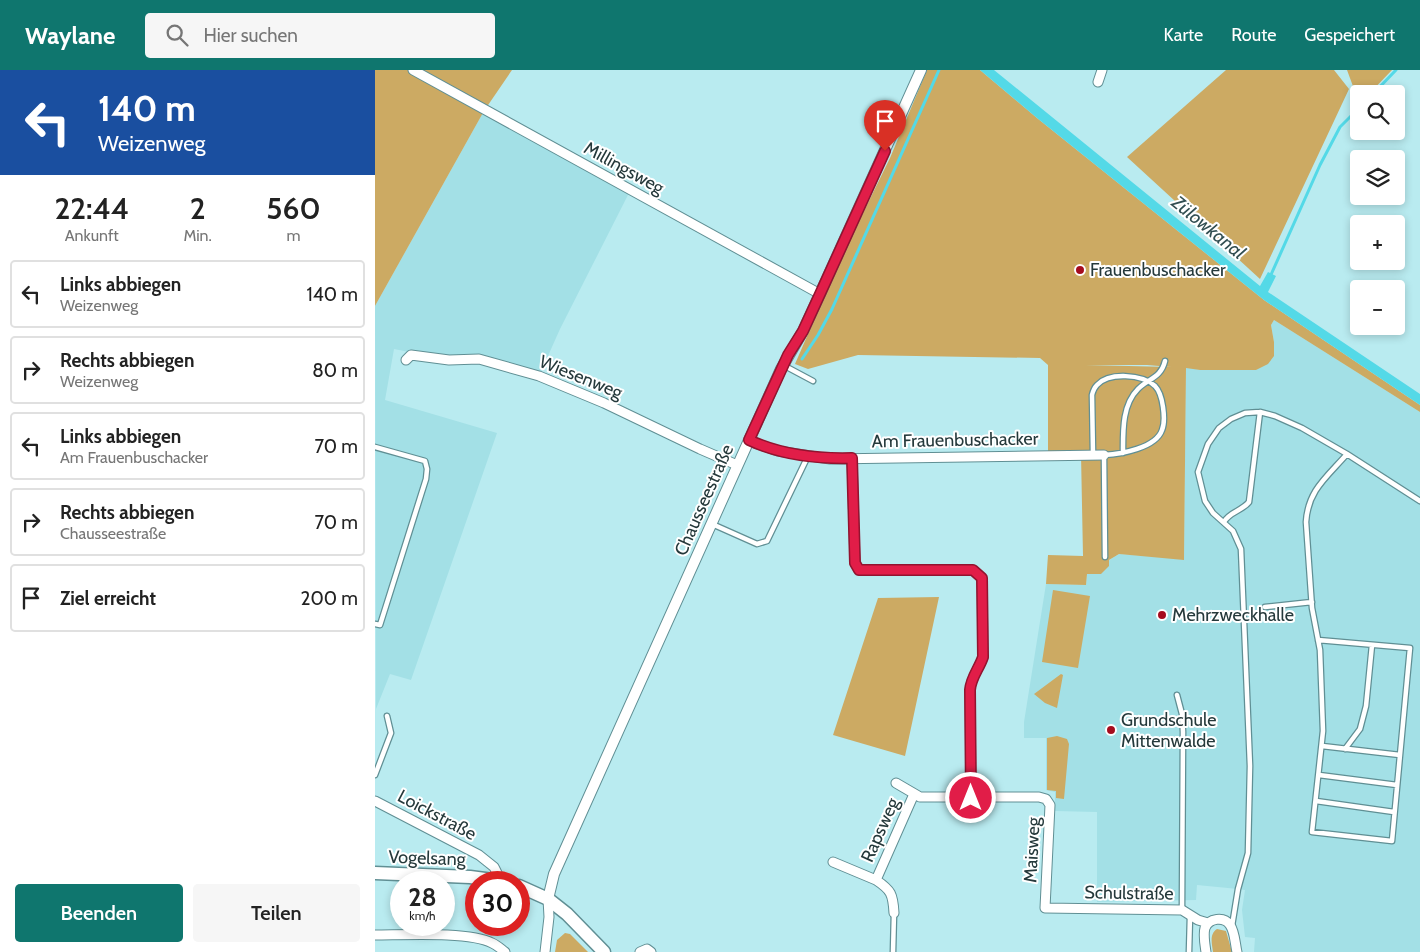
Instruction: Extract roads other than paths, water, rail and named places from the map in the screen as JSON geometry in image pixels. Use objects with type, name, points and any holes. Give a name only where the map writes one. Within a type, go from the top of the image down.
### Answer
[{"type":"main road","name":"Vogelsang","points":[[375,873],[465,876]]},
{"type":"main road","points":[[530,891],[548,900],[572,919],[604,952]]},
{"type":"street","name":"Millingsweg","points":[[413,70],[820,294]]},
{"type":"street","name":"Chausseestraße","points":[[545,952],[549,917],[548,900],[554,874],[737,465],[783,365],[803,331],[921,70]]},
{"type":"street","points":[[1098,82],[1102,70]]},
{"type":"street","name":"Wiesenweg","points":[[406,360],[411,354],[449,360],[479,359],[539,376],[604,403],[737,465]]},
{"type":"street","name":"Am Frauenbuschacker","points":[[749,440],[778,451],[830,458],[1104,455]]},
{"type":"street","points":[[852,458],[855,563],[859,570],[973,570],[982,578],[983,657],[980,667],[974,675],[970,690],[971,798]]},
{"type":"street","name":"Maisweg","points":[[896,783],[920,797],[1039,797],[1046,799],[1050,805],[1045,908]]},
{"type":"street","name":"Rapsweg","points":[[876,880],[914,794]]},
{"type":"street","name":"Loickstraße","points":[[375,801],[479,856],[497,871]]},
{"type":"street","name":"Rapsweg","points":[[833,862],[876,880],[888,888],[893,898],[894,913]]},
{"type":"street","name":"Schulstraße","points":[[1045,908],[1186,912],[1208,923],[1215,919],[1222,919],[1228,922],[1231,927]]},
{"type":"street","points":[[1206,952],[1205,929],[1208,923]]},
{"type":"street","points":[[1231,927],[1237,952]]},
{"type":"street","points":[[375,935],[424,934],[472,938],[491,942],[505,952]]},
{"type":"street","points":[[640,952],[647,949],[651,952]]},
{"type":"lane","points":[[1123,453],[1125,417],[1130,398],[1140,387],[1163,370],[1165,361]]},
{"type":"lane","points":[[783,365],[813,381]]},
{"type":"lane","points":[[1093,454],[1092,395],[1095,386],[1101,381],[1122,377],[1138,378],[1156,387],[1161,398],[1165,422],[1162,431],[1150,443],[1123,453],[1104,455],[1105,557]]},
{"type":"lane","points":[[1224,522],[1226,517],[1245,507],[1249,502],[1260,412]]},
{"type":"lane","points":[[1231,927],[1238,888],[1248,853],[1250,766],[1241,549],[1233,531],[1213,513],[1205,501],[1198,472],[1208,444],[1219,428],[1231,419],[1245,413],[1260,412],[1275,416],[1302,428],[1347,454],[1420,501]]},
{"type":"lane","points":[[375,447],[417,458],[425,462],[427,480],[380,625],[375,624]]},
{"type":"lane","points":[[1318,640],[1410,648],[1392,841],[1312,832],[1323,730],[1318,640],[1312,602],[1306,522],[1307,509],[1313,493],[1347,454]]},
{"type":"lane","points":[[711,524],[757,544],[767,541],[808,456]]},
{"type":"lane","points":[[1265,607],[1312,602]]},
{"type":"lane","points":[[1345,749],[1360,729],[1365,706],[1372,645]]},
{"type":"lane","points":[[1177,696],[1182,714],[1183,732],[1186,912],[1189,926],[1189,952]]},
{"type":"lane","points":[[375,775],[391,733],[387,716]]},
{"type":"lane","points":[[1322,746],[1400,756]]},
{"type":"lane","points":[[1319,775],[1397,785]]},
{"type":"lane","points":[[1316,801],[1394,812]]},
{"type":"lane","points":[[893,952],[894,913]]},
{"type":"water","points":[[980,70],[994,70],[1260,286],[1268,272],[1276,276],[1268,292],[1420,394],[1420,405],[1264,300]]},
{"type":"waterway","points":[[802,359],[832,309],[939,70]]},
{"type":"waterway","points":[[1382,85],[1396,70]]},
{"type":"waterway","points":[[1270,277],[1320,165],[1340,127],[1350,117]]},
{"type":"place","name":"Frauenbuschacker","points":[[1080,270]]},
{"type":"place","name":"Mehrzweckhalle","points":[[1162,615]]},
{"type":"place","name":"Grundschule Mittenwalde","points":[[1111,730]]},
{"type":"water label","name":"Zülowkanal","points":[[1209,227]]}]
